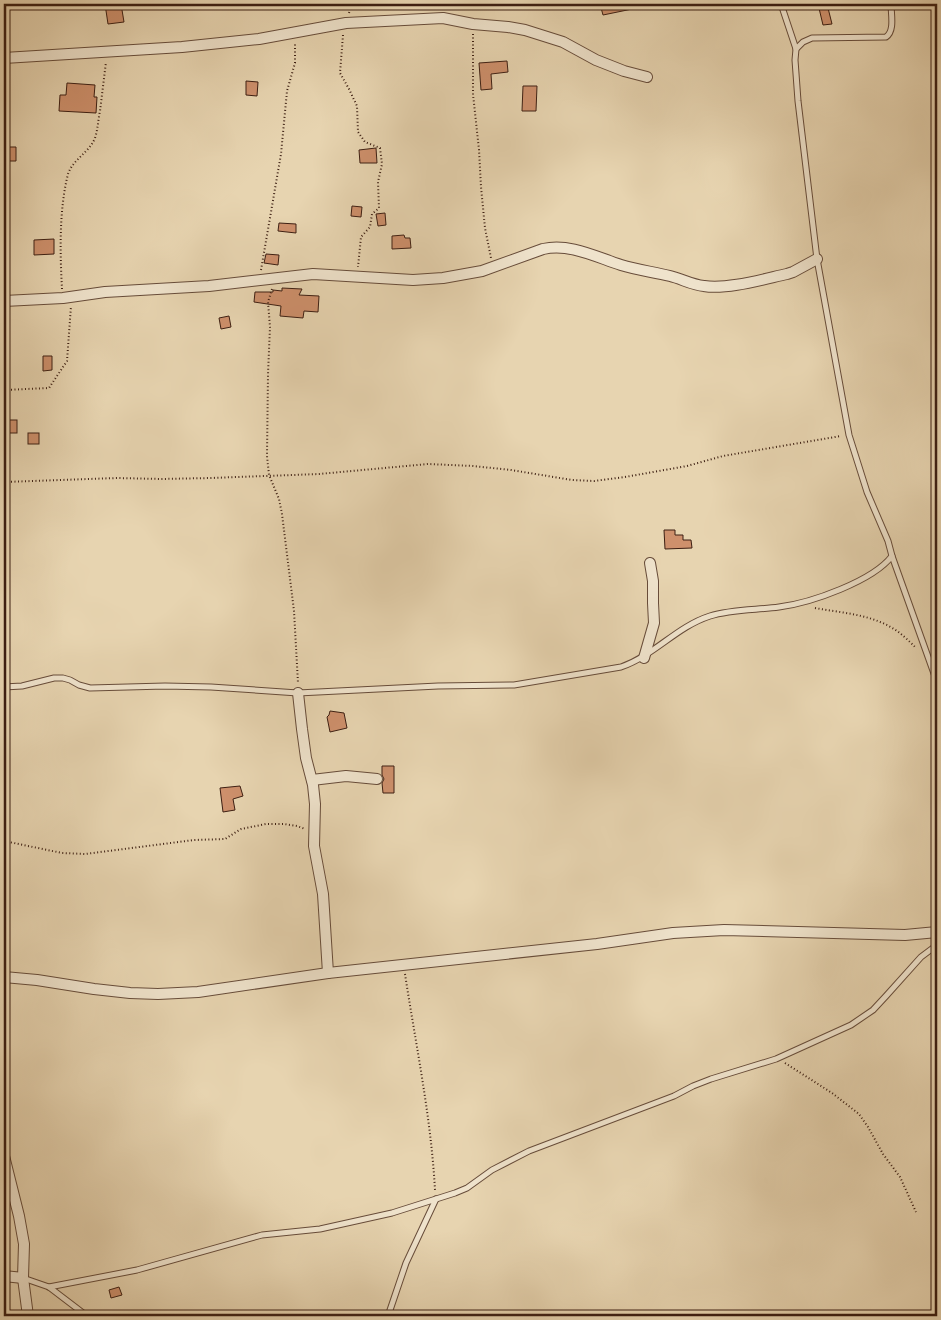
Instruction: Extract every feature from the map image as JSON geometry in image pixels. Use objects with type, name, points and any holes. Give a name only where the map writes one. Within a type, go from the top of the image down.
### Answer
[{"type":"street","points":[[4,58],[182,47],[259,39],[346,23],[443,18],[473,24],[508,27],[540,34],[563,42],[596,60],[647,77]]},
{"type":"street","points":[[4,301],[67,300],[105,292],[209,286],[313,274],[413,280],[459,276],[482,272],[543,249],[561,247],[705,287],[732,285],[787,274],[817,259]]},
{"type":"street","points":[[644,658],[654,623],[652,603],[653,581],[650,563]]},
{"type":"street","points":[[298,693],[304,748],[312,780],[315,804],[314,846],[323,894],[328,973]]},
{"type":"street","points":[[312,780],[346,776],[377,779]]},
{"type":"street","points":[[4,977],[130,993],[158,994],[198,992],[328,973],[597,944],[673,932],[724,930],[905,935],[937,932]]},
{"type":"street","points":[[4,1156],[24,1244],[23,1278],[28,1316]]},
{"type":"street","points":[[4,1276],[23,1278]]},
{"type":"lane","points":[[781,4],[796,50],[798,100],[817,259],[849,435],[867,492],[888,541],[937,682]]},
{"type":"lane","points":[[796,50],[803,42],[812,38],[886,36],[890,33],[892,24],[891,4]]},
{"type":"lane","points":[[4,687],[22,686],[54,678],[63,678],[90,688],[147,685],[219,687],[298,693],[430,686],[514,686],[621,668],[644,658],[676,633],[697,621],[712,615],[781,607],[827,595],[875,572],[892,556]]},
{"type":"lane","points":[[49,1286],[137,1270],[262,1236],[320,1229],[392,1213],[436,1200],[467,1188],[492,1170],[529,1152],[674,1096],[711,1079],[776,1059],[851,1025],[872,1010],[921,956],[937,945]]},
{"type":"lane","points":[[388,1316],[406,1263],[436,1200]]},
{"type":"lane","points":[[23,1278],[49,1286],[87,1316]]},
{"type":"path","points":[[352,4],[342,38],[340,73],[358,106],[358,132],[365,142],[380,148],[382,164],[378,182],[379,208],[372,214],[370,228],[361,237],[358,273]]},
{"type":"path","points":[[473,24],[473,94],[485,228],[491,262]]},
{"type":"path","points":[[258,281],[270,225],[281,154],[287,90],[296,63],[295,33]]},
{"type":"path","points":[[4,390],[50,388],[67,362],[67,300],[61,269],[62,221],[66,185],[74,162],[88,150],[95,137],[107,52]]},
{"type":"path","points":[[275,279],[268,302],[270,327],[267,440],[269,475],[279,499],[282,514],[294,611],[298,693]]},
{"type":"path","points":[[4,482],[117,478],[211,478],[336,472],[428,464],[473,466],[572,480],[594,481],[625,478],[688,466],[723,456],[849,435]]},
{"type":"path","points":[[814,608],[853,614],[888,625],[928,658]]},
{"type":"path","points":[[4,841],[62,853],[85,854],[194,840],[225,839],[241,829],[266,824],[297,826],[314,833]]},
{"type":"path","points":[[403,965],[430,1129],[436,1200]]},
{"type":"path","points":[[776,1059],[832,1093],[859,1114],[883,1154],[900,1176],[916,1212]]},
{"type":"building","points":[[105,4],[121,4],[124,22],[108,24]]},
{"type":"building","points":[[600,4],[636,4],[637,8],[603,15]]},
{"type":"building","points":[[818,4],[827,4],[832,24],[823,25]]},
{"type":"building","points":[[507,61],[508,72],[491,74],[492,89],[481,90],[479,63]]},
{"type":"building","points":[[246,81],[258,82],[257,96],[246,95]]},
{"type":"building","points":[[67,83],[95,85],[94,97],[97,97],[96,113],[59,111],[60,95],[66,95]]},
{"type":"building","points":[[523,86],[537,86],[536,111],[522,111]]},
{"type":"building","points":[[7,147],[16,147],[16,161],[6,161]]},
{"type":"building","points":[[376,148],[377,163],[360,163],[359,150]]},
{"type":"building","points":[[352,206],[362,207],[361,217],[351,216]]},
{"type":"building","points":[[385,213],[386,225],[378,226],[376,214]]},
{"type":"building","points":[[279,223],[296,224],[296,233],[278,231]]},
{"type":"building","points":[[404,235],[405,238],[410,238],[411,248],[392,249],[392,236]]},
{"type":"building","points":[[54,239],[54,254],[34,255],[34,240]]},
{"type":"building","points":[[266,254],[279,255],[278,265],[264,263]]},
{"type":"building","points":[[282,288],[302,289],[299,295],[319,296],[318,312],[304,311],[303,318],[280,316],[281,306],[254,302],[255,292],[282,291]]},
{"type":"building","points":[[229,316],[231,327],[221,329],[219,318]]},
{"type":"building","points":[[43,356],[52,356],[52,370],[43,371]]},
{"type":"building","points":[[4,420],[17,420],[17,433],[4,433]]},
{"type":"building","points":[[28,433],[39,433],[39,444],[28,444]]},
{"type":"building","points":[[664,530],[675,530],[675,535],[683,535],[683,540],[691,540],[692,548],[665,549]]},
{"type":"building","points":[[330,711],[344,713],[347,728],[330,732],[327,717]]},
{"type":"building","points":[[382,766],[394,766],[394,793],[383,793],[382,783],[384,779]]},
{"type":"building","points":[[240,786],[243,796],[233,799],[235,810],[223,812],[220,788]]},
{"type":"building","points":[[119,1287],[122,1295],[111,1298],[109,1290]]}]
